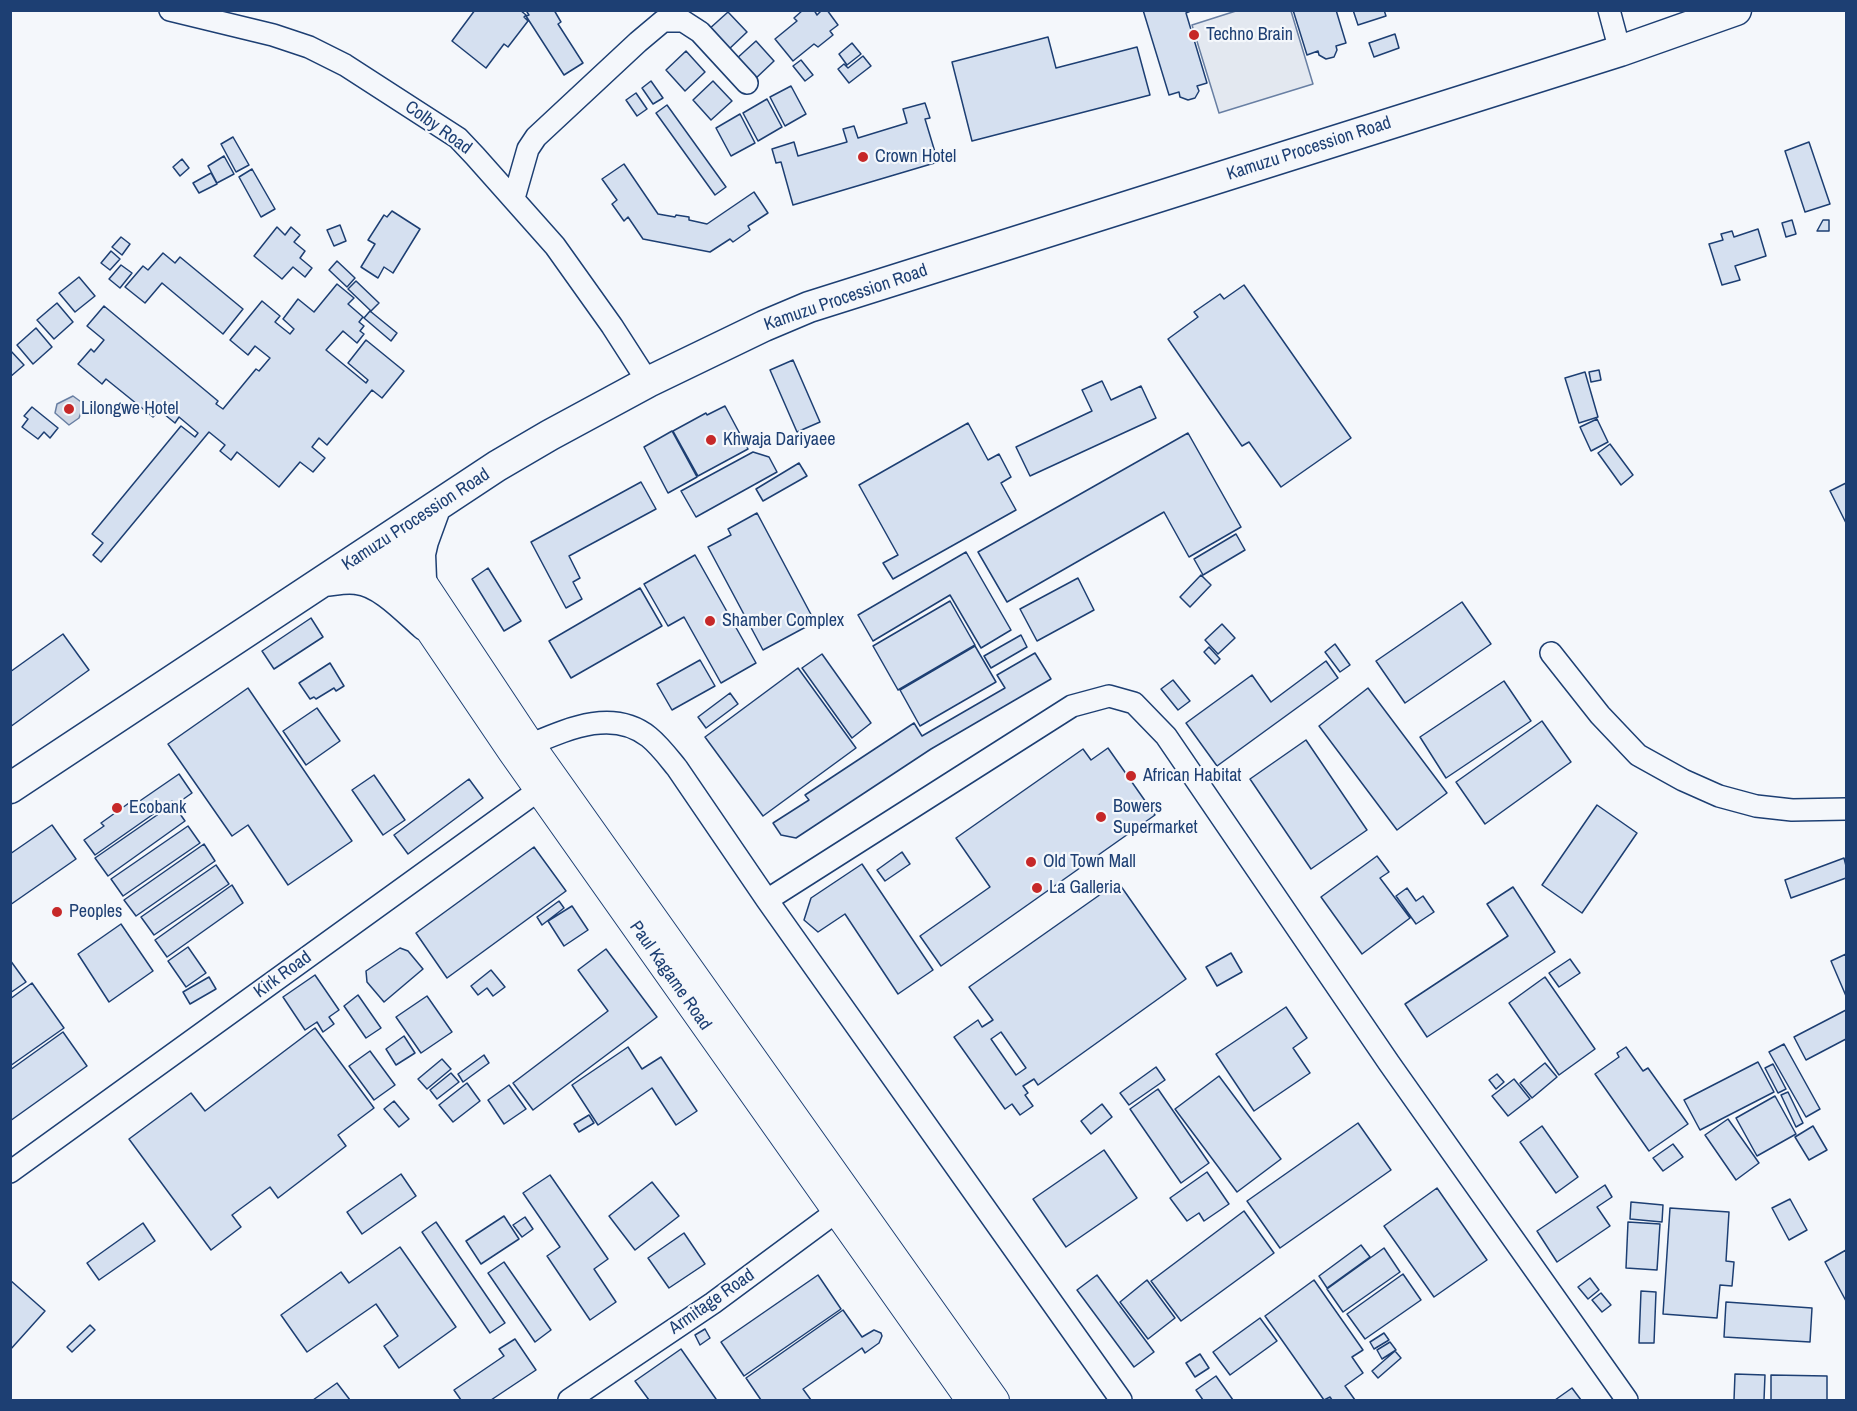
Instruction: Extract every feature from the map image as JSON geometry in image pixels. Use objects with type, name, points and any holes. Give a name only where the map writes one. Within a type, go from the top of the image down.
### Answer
[{"type":"highway","name":"Kamuzu Procession Road","points":[[10,788],[497,466],[648,382],[764,326],[809,307],[1620,51],[1737,10]]},
{"type":"highway","points":[[421,579],[420,554],[435,507]]},
{"type":"highway","points":[[322,582],[354,578],[367,580],[388,594],[425,625]]},
{"type":"main road","points":[[382,543],[421,579],[521,748]]},
{"type":"main road","name":"Paul Kagame Road","points":[[382,543],[425,625],[547,784],[844,1206],[969,1401]]},
{"type":"main road","points":[[844,1206],[996,1401]]},
{"type":"street","name":"Colby Road","points":[[170,10],[273,35],[309,47],[345,65],[458,138],[555,246],[612,326],[648,382]]},
{"type":"street","points":[[1609,10],[1620,51]]},
{"type":"street","points":[[514,198],[528,149],[536,137],[663,21],[683,21],[700,32],[747,83]]},
{"type":"street","points":[[1551,653],[1600,715],[1638,755],[1683,780],[1719,796],[1756,806],[1792,810],[1846,809]]},
{"type":"street","points":[[767,900],[1072,706],[1109,696],[1134,704],[1166,736],[1389,1063],[1627,1401]]},
{"type":"street","points":[[521,748],[586,724],[607,721],[622,723],[636,729],[648,736],[663,751],[1121,1401]]},
{"type":"street","name":"Kirk Road","points":[[10,1172],[547,784]]},
{"type":"street","name":"Armitage Road","points":[[569,1401],[713,1303],[844,1206]]},
{"type":"shaded area","points":[[1239,10],[1291,11],[1313,84],[1219,113],[1192,25]]},
{"type":"shaded area","name":"Lilongwe Hotel","points":[[73,396],[84,404],[79,418],[69,425],[55,413],[57,404]]},
{"type":"building","points":[[475,10],[520,10],[526,15],[524,17],[528,21],[508,47],[504,44],[486,68],[452,41]]},
{"type":"building","points":[[529,10],[554,10],[561,22],[558,24],[583,63],[564,75],[526,16],[529,15],[527,12]]},
{"type":"building","points":[[803,10],[814,10],[817,15],[822,10],[827,10],[838,25],[830,31],[833,35],[818,47],[814,44],[793,61],[775,39],[797,21],[794,18]]},
{"type":"building","points":[[1143,10],[1193,10],[1186,13],[1207,83],[1197,86],[1199,91],[1195,98],[1188,100],[1180,97],[1179,92],[1169,95]]},
{"type":"building","points":[[1293,10],[1336,10],[1346,43],[1336,46],[1334,57],[1326,59],[1319,55],[1318,51],[1307,55]]},
{"type":"building","points":[[1353,10],[1384,10],[1386,16],[1358,25]]},
{"type":"building","points":[[728,12],[747,32],[727,51],[708,30]]},
{"type":"building","points":[[1395,34],[1399,48],[1374,57],[1369,43]]},
{"type":"building","points":[[1048,37],[1056,68],[1137,47],[1150,95],[972,141],[952,62]]},
{"type":"building","points":[[756,41],[774,61],[754,80],[735,60]]},
{"type":"building","points":[[852,43],[861,54],[847,65],[839,54]]},
{"type":"building","points":[[686,51],[705,72],[685,91],[666,70]]},
{"type":"building","points":[[863,56],[871,66],[849,83],[838,69],[844,64],[848,68]]},
{"type":"building","points":[[801,60],[813,75],[805,81],[793,66]]},
{"type":"building","points":[[651,81],[663,98],[653,104],[642,88]]},
{"type":"building","points":[[713,81],[732,101],[711,120],[693,100]]},
{"type":"building","points":[[791,86],[806,114],[785,126],[770,97]]},
{"type":"building","points":[[636,93],[647,109],[637,116],[626,100]]},
{"type":"building","points":[[767,99],[782,127],[758,141],[743,113]]},
{"type":"building","points":[[925,103],[930,118],[925,119],[938,162],[793,205],[781,162],[776,163],[772,149],[794,142],[798,156],[847,142],[843,129],[854,126],[858,138],[907,123],[903,109]]},
{"type":"building","points":[[667,105],[726,187],[715,195],[656,113]]},
{"type":"building","points":[[740,114],[755,143],[731,156],[716,128]]},
{"type":"building","points":[[233,137],[249,165],[236,172],[221,144]]},
{"type":"building","points":[[1809,142],[1830,204],[1805,212],[1785,151]]},
{"type":"building","points":[[224,156],[234,174],[217,183],[208,166]]},
{"type":"building","points":[[182,159],[189,168],[180,176],[173,167]]},
{"type":"building","points":[[624,164],[658,214],[689,217],[689,220],[707,224],[754,192],[768,213],[748,226],[750,230],[733,242],[730,239],[710,252],[643,239],[628,217],[624,221],[612,204],[617,200],[602,179]]},
{"type":"building","points":[[252,169],[275,209],[261,217],[239,177]]},
{"type":"building","points":[[211,173],[217,184],[199,193],[193,183]]},
{"type":"building","points":[[392,211],[420,229],[393,273],[384,267],[378,278],[361,267],[375,244],[368,240],[384,215],[387,217]]},
{"type":"building","points":[[1792,220],[1796,234],[1786,237],[1782,223]]},
{"type":"building","points":[[1823,220],[1829,220],[1829,231],[1817,231]]},
{"type":"building","points":[[340,225],[346,241],[334,246],[327,230]]},
{"type":"building","points":[[277,227],[285,235],[291,227],[300,235],[294,242],[305,251],[300,258],[312,268],[305,277],[293,267],[282,279],[254,256]]},
{"type":"building","points":[[1758,229],[1766,256],[1735,266],[1740,280],[1722,285],[1709,244],[1723,240],[1721,234],[1732,231],[1734,237]]},
{"type":"building","points":[[121,237],[130,244],[122,255],[112,247]]},
{"type":"building","points":[[111,251],[120,259],[110,270],[101,263]]},
{"type":"building","points":[[163,253],[175,263],[180,257],[243,309],[223,334],[162,283],[145,303],[125,287],[143,266],[148,270]]},
{"type":"building","points":[[337,261],[355,278],[347,287],[329,270]]},
{"type":"building","points":[[121,265],[132,273],[120,288],[109,279]]},
{"type":"building","points":[[79,277],[95,296],[75,312],[59,293]]},
{"type":"building","points":[[356,281],[379,303],[371,311],[348,289]]},
{"type":"building","points":[[337,284],[354,298],[348,304],[363,317],[359,322],[364,326],[360,331],[364,334],[357,343],[343,331],[326,350],[366,383],[368,380],[348,363],[366,340],[404,371],[382,398],[372,390],[327,445],[319,438],[312,447],[325,458],[313,472],[300,462],[279,487],[237,452],[231,460],[220,451],[225,445],[209,432],[101,562],[93,555],[103,543],[92,534],[181,426],[195,437],[198,433],[179,417],[175,423],[159,410],[153,417],[106,379],[102,384],[78,364],[91,349],[94,352],[104,340],[87,326],[104,306],[218,401],[216,404],[223,409],[256,369],[259,371],[270,358],[255,346],[248,355],[230,340],[262,301],[280,316],[275,322],[290,334],[294,329],[283,319],[298,299],[314,312]]},
{"type":"building","points":[[1244,285],[1351,438],[1281,487],[1249,442],[1242,446],[1168,339],[1198,317],[1194,312],[1220,294],[1224,299]]},
{"type":"building","points":[[57,303],[73,322],[54,339],[37,320]]},
{"type":"building","points":[[370,311],[397,333],[391,341],[364,318]]},
{"type":"building","points":[[36,328],[52,347],[33,364],[17,345]]},
{"type":"building","points":[[10,350],[24,365],[10,377]]},
{"type":"building","points":[[793,360],[820,422],[797,432],[770,370]]},
{"type":"building","points":[[1599,370],[1601,380],[1591,382],[1589,372]]},
{"type":"building","points":[[1585,372],[1598,417],[1579,423],[1565,378]]},
{"type":"building","points":[[1102,381],[1111,400],[1141,386],[1156,418],[1030,476],[1016,447],[1092,411],[1082,390]]},
{"type":"building","name":"Khwaja Dariyaee","points":[[725,406],[748,449],[698,476],[673,431],[706,413],[707,415]]},
{"type":"building","points":[[32,407],[58,428],[50,438],[44,432],[38,439],[22,427],[28,419],[24,416]]},
{"type":"building","points":[[1597,419],[1608,442],[1591,451],[1580,427]]},
{"type":"building","points":[[968,423],[988,460],[999,454],[1011,477],[1001,483],[1016,510],[893,579],[883,563],[898,555],[859,485]]},
{"type":"building","points":[[672,431],[697,477],[668,493],[644,447]]},
{"type":"building","points":[[1188,433],[1241,527],[1189,557],[1164,512],[1007,602],[978,552]]},
{"type":"building","points":[[1610,444],[1633,475],[1621,485],[1598,453]]},
{"type":"building","points":[[753,452],[769,457],[777,472],[696,517],[681,491]]},
{"type":"building","points":[[799,463],[807,476],[763,501],[756,489]]},
{"type":"building","points":[[641,482],[656,509],[569,556],[580,578],[573,582],[582,599],[566,608],[531,542]]},
{"type":"building","points":[[1846,483],[1846,523],[1830,491]]},
{"type":"building","points":[[757,513],[815,622],[763,650],[708,547],[731,535],[728,529]]},
{"type":"building","points":[[1236,534],[1245,550],[1203,575],[1194,559]]},
{"type":"building","points":[[966,552],[1011,630],[981,648],[950,595],[873,641],[858,615]]},
{"type":"building","name":"Shamber Complex","points":[[695,555],[756,663],[721,683],[684,617],[668,626],[644,584]]},
{"type":"building","points":[[488,568],[521,621],[504,631],[472,579]]},
{"type":"building","points":[[1201,575],[1211,585],[1190,607],[1180,597]]},
{"type":"building","points":[[1078,578],[1094,610],[1037,641],[1020,609]]},
{"type":"building","points":[[640,588],[662,626],[571,678],[549,641]]},
{"type":"building","points":[[950,601],[975,645],[898,690],[873,646]]},
{"type":"building","points":[[1462,602],[1491,644],[1405,703],[1376,661]]},
{"type":"building","points":[[311,618],[323,637],[274,669],[262,651]]},
{"type":"building","points":[[1222,624],[1235,638],[1218,654],[1205,640]]},
{"type":"building","points":[[63,634],[89,670],[10,727],[10,672]]},
{"type":"building","points":[[1021,635],[1027,647],[991,668],[984,656]]},
{"type":"building","points":[[1335,644],[1350,665],[1340,672],[1325,652]]},
{"type":"building","points":[[975,646],[996,682],[920,726],[900,690]]},
{"type":"building","points":[[1209,647],[1220,659],[1215,664],[1204,652]]},
{"type":"building","points":[[1035,653],[1051,679],[931,749],[796,838],[781,835],[773,823],[809,800],[805,795],[914,723],[922,736],[1005,688],[997,675]]},
{"type":"building","points":[[822,654],[871,723],[852,738],[802,668]]},
{"type":"building","points":[[700,660],[715,686],[672,710],[657,684]]},
{"type":"building","points":[[1326,661],[1338,678],[1217,766],[1186,723],[1252,675],[1271,702]]},
{"type":"building","points":[[330,663],[344,686],[336,691],[334,688],[316,699],[314,697],[310,699],[299,683]]},
{"type":"building","points":[[798,668],[856,748],[763,816],[705,737]]},
{"type":"building","points":[[1173,680],[1190,701],[1178,710],[1161,689]]},
{"type":"building","points":[[1504,681],[1531,721],[1446,778],[1420,737]]},
{"type":"building","points":[[248,688],[352,841],[288,885],[248,825],[232,836],[168,744]]},
{"type":"building","points":[[1368,688],[1447,793],[1397,830],[1319,726]]},
{"type":"building","points":[[730,693],[738,704],[706,728],[698,717]]},
{"type":"building","points":[[317,708],[340,741],[306,765],[283,731]]},
{"type":"building","points":[[1542,721],[1571,762],[1485,824],[1456,782]]},
{"type":"building","points":[[1306,740],[1367,830],[1311,869],[1250,779]]},
{"type":"building","name":"Old Town Mall","points":[[1108,748],[1155,815],[941,966],[920,936],[990,887],[956,838],[1083,749],[1091,760]]},
{"type":"building","points":[[179,774],[192,793],[175,805],[172,801],[95,855],[84,840],[104,826],[101,823],[129,803],[131,807]]},
{"type":"building","points":[[374,775],[405,820],[383,835],[352,790]]},
{"type":"building","points":[[469,779],[483,798],[408,854],[394,835]]},
{"type":"building","points":[[173,804],[185,821],[108,876],[95,858]]},
{"type":"building","points":[[1597,805],[1637,833],[1582,913],[1542,885]]},
{"type":"building","points":[[52,825],[76,859],[10,905],[10,854]]},
{"type":"building","points":[[188,826],[200,843],[123,896],[111,879]]},
{"type":"building","points":[[204,844],[215,861],[136,916],[124,900]]},
{"type":"building","points":[[534,847],[566,891],[447,978],[416,933]]},
{"type":"building","points":[[902,852],[910,864],[885,881],[877,870]]},
{"type":"building","points":[[1377,856],[1389,872],[1380,878],[1410,918],[1362,954],[1321,897]]},
{"type":"building","points":[[1844,858],[1846,878],[1791,898],[1785,880]]},
{"type":"building","points":[[862,864],[933,970],[898,994],[845,914],[818,932],[804,920],[811,898]]},
{"type":"building","points":[[216,865],[229,884],[154,935],[141,917]]},
{"type":"building","points":[[1118,882],[1186,979],[1038,1085],[1034,1079],[1023,1086],[1028,1093],[1025,1095],[1033,1106],[1020,1115],[1012,1104],[1005,1109],[954,1037],[978,1020],[982,1027],[993,1020],[969,987]],"holes":[[[1001,1032],[1026,1068],[1016,1075],[991,1039]]]},
{"type":"building","points":[[232,885],[243,903],[167,957],[155,940]]},
{"type":"building","points":[[1513,887],[1555,952],[1427,1037],[1405,1004],[1508,936],[1487,904]]},
{"type":"building","points":[[1407,888],[1416,901],[1423,896],[1434,912],[1416,924],[1396,896]]},
{"type":"building","points":[[559,901],[564,908],[542,925],[537,917]]},
{"type":"building","points":[[572,906],[588,930],[564,946],[548,921]]},
{"type":"building","points":[[121,924],[153,971],[109,1002],[78,954]]},
{"type":"building","points":[[188,947],[206,973],[186,987],[168,961]]},
{"type":"building","points":[[400,948],[408,951],[423,969],[384,1002],[367,982],[366,971]]},
{"type":"building","points":[[606,949],[657,1017],[533,1110],[513,1083],[608,1011],[578,970]]},
{"type":"building","points":[[1231,953],[1242,972],[1217,986],[1206,967]]},
{"type":"building","points":[[1846,954],[1846,996],[1831,961]]},
{"type":"building","points":[[1570,959],[1580,973],[1559,987],[1549,973]]},
{"type":"building","points":[[10,960],[26,982],[10,993]]},
{"type":"building","points":[[491,970],[505,987],[493,996],[487,988],[478,995],[471,986]]},
{"type":"building","points":[[315,975],[339,1010],[329,1017],[334,1024],[323,1032],[317,1022],[305,1030],[283,997]]},
{"type":"building","points":[[209,977],[216,989],[190,1004],[183,992]]},
{"type":"building","points":[[1545,977],[1595,1049],[1559,1075],[1509,1003]]},
{"type":"building","points":[[32,983],[64,1028],[10,1066],[10,999]]},
{"type":"building","points":[[358,995],[381,1028],[366,1038],[344,1006]]},
{"type":"building","points":[[427,996],[452,1032],[421,1053],[396,1017]]},
{"type":"building","points":[[1286,1007],[1307,1038],[1293,1048],[1310,1073],[1254,1111],[1216,1054]]},
{"type":"building","points":[[1846,1010],[1846,1039],[1806,1060],[1794,1037]]},
{"type":"building","points":[[315,1028],[374,1108],[338,1135],[346,1146],[278,1198],[270,1187],[232,1215],[241,1227],[211,1250],[129,1139],[191,1093],[205,1111]]},
{"type":"building","points":[[63,1032],[87,1066],[10,1121],[10,1070]]},
{"type":"building","points":[[404,1036],[415,1053],[396,1065],[386,1049]]},
{"type":"building","points":[[1784,1044],[1820,1109],[1806,1117],[1769,1052]]},
{"type":"building","points":[[628,1047],[642,1069],[661,1057],[697,1111],[676,1125],[652,1088],[598,1125],[572,1085]]},
{"type":"building","points":[[1626,1047],[1643,1071],[1648,1068],[1688,1124],[1649,1151],[1595,1074],[1619,1057],[1617,1053]]},
{"type":"building","points":[[370,1051],[395,1085],[374,1100],[349,1066]]},
{"type":"building","points":[[484,1055],[489,1063],[463,1082],[458,1074]]},
{"type":"building","points":[[442,1059],[451,1069],[427,1089],[418,1079]]},
{"type":"building","points":[[1758,1062],[1774,1092],[1700,1130],[1684,1100]]},
{"type":"building","points":[[1545,1063],[1557,1077],[1532,1098],[1520,1083]]},
{"type":"building","points":[[1773,1064],[1786,1089],[1778,1093],[1765,1068]]},
{"type":"building","points":[[1156,1067],[1165,1080],[1129,1105],[1120,1093]]},
{"type":"building","points":[[451,1073],[459,1082],[437,1099],[430,1090]]},
{"type":"building","points":[[1497,1074],[1504,1082],[1496,1089],[1489,1080]]},
{"type":"building","points":[[1219,1076],[1281,1159],[1237,1192],[1175,1109]]},
{"type":"building","points":[[1514,1079],[1530,1099],[1508,1116],[1492,1096]]},
{"type":"building","points":[[467,1083],[480,1101],[453,1122],[439,1105]]},
{"type":"building","points":[[509,1085],[526,1109],[504,1124],[488,1100]]},
{"type":"building","points":[[1158,1089],[1209,1163],[1181,1183],[1130,1109]]},
{"type":"building","points":[[1788,1092],[1803,1123],[1796,1127],[1781,1095]]},
{"type":"building","points":[[1775,1096],[1796,1134],[1757,1156],[1736,1118]]},
{"type":"building","points":[[394,1101],[409,1119],[399,1127],[384,1109]]},
{"type":"building","points":[[1102,1104],[1112,1117],[1091,1134],[1081,1121]]},
{"type":"building","points":[[589,1115],[594,1123],[579,1132],[574,1124]]},
{"type":"building","points":[[1728,1119],[1759,1163],[1736,1180],[1705,1135]]},
{"type":"building","points":[[1358,1123],[1391,1170],[1280,1248],[1247,1201]]},
{"type":"building","points":[[1542,1126],[1578,1177],[1556,1193],[1520,1142]]},
{"type":"building","points":[[1813,1126],[1827,1150],[1809,1160],[1795,1137]]},
{"type":"building","points":[[1673,1144],[1683,1157],[1663,1171],[1653,1158]]},
{"type":"building","points":[[1104,1150],[1137,1198],[1066,1247],[1033,1199]]},
{"type":"building","points":[[1207,1172],[1229,1204],[1204,1221],[1199,1213],[1187,1221],[1170,1198]]},
{"type":"building","points":[[401,1174],[416,1196],[362,1234],[347,1212]]},
{"type":"building","points":[[550,1175],[608,1259],[594,1269],[616,1302],[590,1320],[547,1256],[560,1247],[523,1193]]},
{"type":"building","points":[[652,1182],[679,1216],[635,1250],[609,1216]]},
{"type":"building","points":[[1605,1185],[1612,1197],[1597,1207],[1610,1226],[1557,1262],[1537,1231]]},
{"type":"building","points":[[1437,1188],[1487,1260],[1434,1297],[1384,1226]]},
{"type":"building","points":[[1790,1199],[1807,1230],[1789,1240],[1772,1208]]},
{"type":"building","points":[[1631,1202],[1663,1205],[1662,1222],[1630,1219]]},
{"type":"building","points":[[1670,1208],[1729,1212],[1726,1261],[1734,1262],[1732,1286],[1720,1285],[1717,1318],[1663,1314]]},
{"type":"building","points":[[1244,1211],[1274,1253],[1181,1321],[1151,1281]]},
{"type":"building","points":[[504,1216],[519,1239],[481,1264],[466,1241]]},
{"type":"building","points":[[525,1217],[533,1229],[522,1237],[513,1225]]},
{"type":"building","points":[[436,1222],[505,1323],[490,1333],[422,1232]]},
{"type":"building","points":[[1628,1222],[1660,1224],[1657,1270],[1626,1268]]},
{"type":"building","points":[[143,1223],[155,1241],[99,1280],[87,1263]]},
{"type":"building","points":[[684,1233],[705,1264],[669,1288],[648,1258]]},
{"type":"building","points":[[1361,1245],[1370,1257],[1327,1288],[1319,1276]]},
{"type":"building","points":[[400,1247],[456,1327],[399,1368],[384,1346],[398,1336],[376,1304],[307,1352],[281,1315],[341,1272],[349,1283]]},
{"type":"building","points":[[1384,1248],[1400,1272],[1343,1312],[1327,1289]]},
{"type":"building","points":[[1846,1250],[1846,1301],[1825,1262]]},
{"type":"building","points":[[504,1262],[551,1330],[535,1342],[488,1273]]},
{"type":"building","points":[[1403,1274],[1421,1300],[1365,1339],[1347,1314]]},
{"type":"building","points":[[818,1275],[841,1309],[744,1376],[721,1342]]},
{"type":"building","points":[[1097,1275],[1154,1352],[1134,1367],[1077,1290]]},
{"type":"building","points":[[1590,1278],[1599,1290],[1588,1299],[1578,1287]]},
{"type":"building","points":[[10,1280],[45,1311],[10,1350]]},
{"type":"building","points":[[1147,1280],[1175,1318],[1148,1339],[1120,1302]]},
{"type":"building","points":[[1314,1280],[1363,1350],[1352,1357],[1363,1373],[1345,1386],[1355,1400],[1332,1400],[1330,1397],[1324,1400],[1265,1316]]},
{"type":"building","points":[[1641,1291],[1656,1292],[1654,1343],[1639,1343]]},
{"type":"building","points":[[1601,1293],[1611,1305],[1602,1312],[1592,1300]]},
{"type":"building","points":[[1726,1302],[1812,1308],[1810,1342],[1724,1337]]},
{"type":"building","points":[[843,1310],[862,1337],[874,1330],[881,1333],[879,1343],[865,1353],[862,1348],[803,1389],[811,1400],[761,1400],[746,1378]]},
{"type":"building","points":[[1260,1318],[1277,1341],[1230,1375],[1213,1352]]},
{"type":"building","points":[[90,1325],[95,1330],[72,1352],[67,1347]]},
{"type":"building","points":[[705,1329],[710,1338],[700,1345],[695,1335]]},
{"type":"building","points":[[1384,1333],[1389,1340],[1374,1349],[1370,1342]]},
{"type":"building","points":[[515,1339],[536,1370],[491,1400],[461,1400],[454,1390],[504,1356],[499,1349]]},
{"type":"building","points":[[1390,1342],[1396,1350],[1382,1359],[1377,1350]]},
{"type":"building","points":[[681,1349],[715,1400],[649,1400],[635,1381]]},
{"type":"building","points":[[1395,1351],[1401,1358],[1378,1378],[1372,1371]]},
{"type":"building","points":[[1200,1354],[1209,1368],[1195,1377],[1186,1363]]},
{"type":"building","points":[[1735,1374],[1765,1375],[1764,1400],[1734,1400]]},
{"type":"building","points":[[1771,1375],[1827,1376],[1827,1400],[1771,1400]]},
{"type":"building","points":[[1216,1376],[1233,1400],[1203,1400],[1196,1390]]},
{"type":"building","points":[[337,1383],[350,1400],[313,1400]]},
{"type":"building","points":[[1572,1388],[1581,1400],[1555,1400]]},
{"type":"place","name":"Techno Brain","points":[[1194,35]]},
{"type":"place","name":"Crown Hotel","points":[[863,157]]},
{"type":"place","name":"Lilongwe Hotel","points":[[69,409]]},
{"type":"place","name":"Khwaja Dariyaee","points":[[711,440]]},
{"type":"place","name":"Shamber Complex","points":[[710,621]]},
{"type":"place","name":"African Habitat","points":[[1131,776]]},
{"type":"place","name":"Ecobank","points":[[117,808]]},
{"type":"place","name":"Bowers Supermarket","points":[[1101,817]]},
{"type":"place","name":"Old Town Mall","points":[[1031,862]]},
{"type":"place","name":"La Galleria","points":[[1037,888]]},
{"type":"place","name":"Peoples","points":[[57,912]]}]
